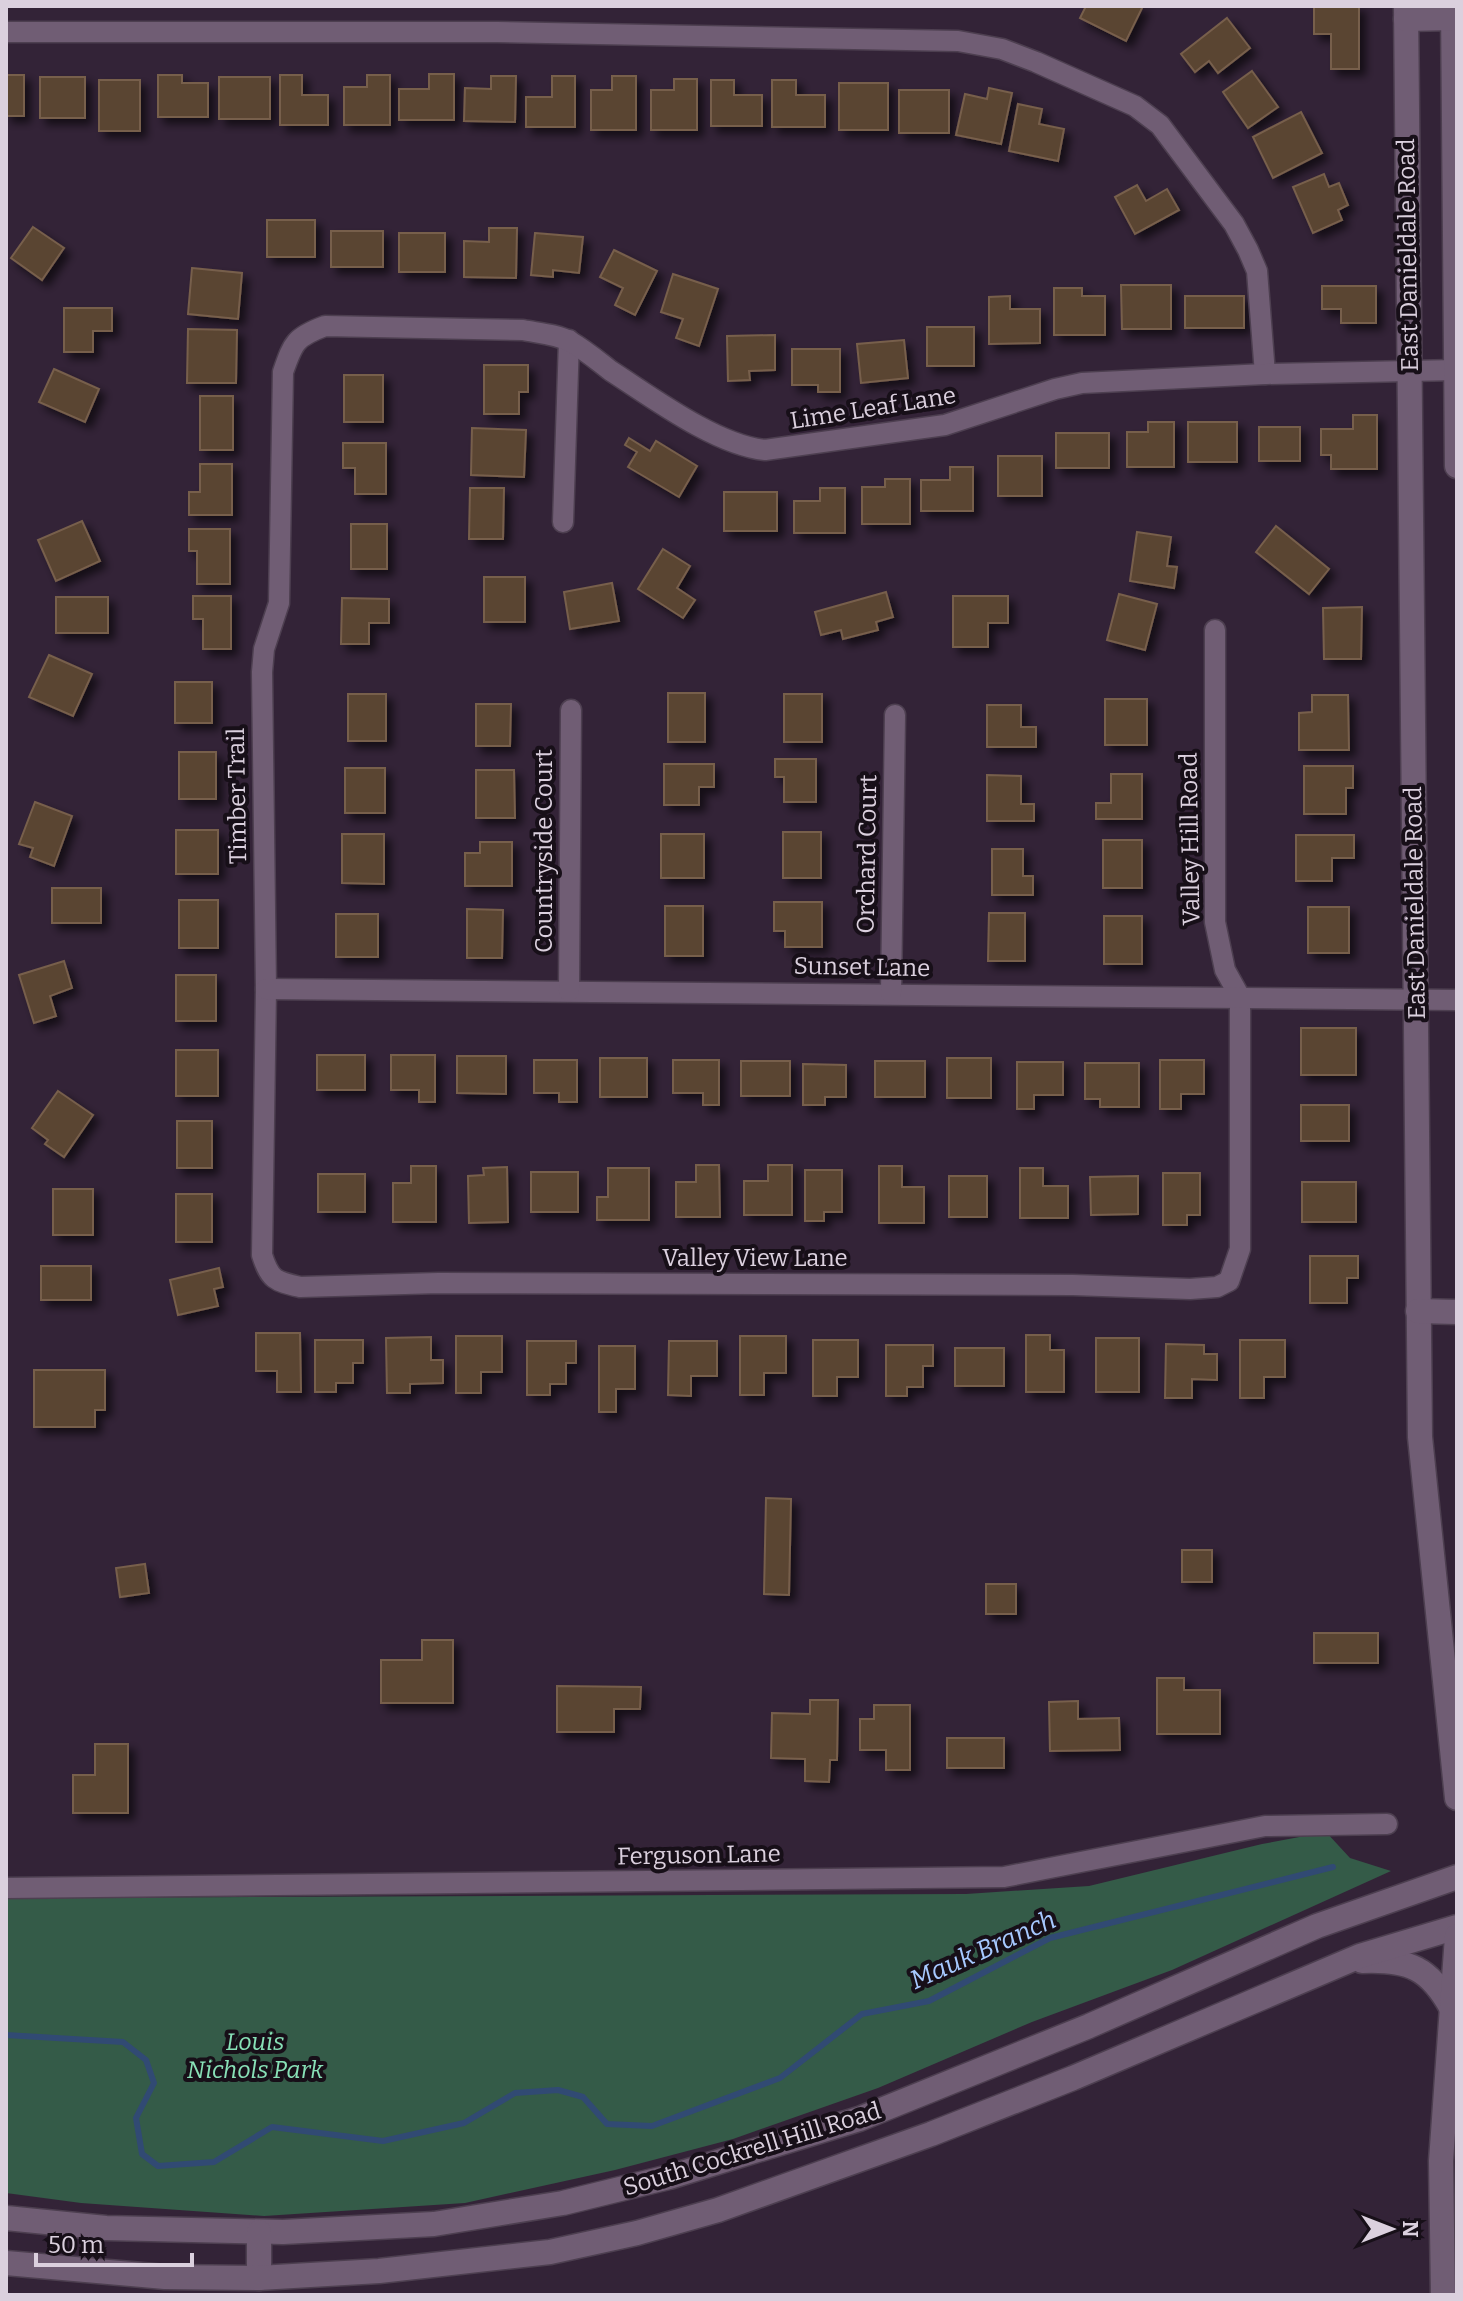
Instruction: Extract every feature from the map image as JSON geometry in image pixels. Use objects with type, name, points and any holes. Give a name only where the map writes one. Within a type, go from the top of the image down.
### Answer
[{"type":"main road","points":[[1406,12],[1453,12]]},
{"type":"main road","name":"East Danieldale Road","points":[[1406,12],[1420,1437],[1457,1798]]},
{"type":"main road","name":"East Danieldale Road","points":[[1453,12],[1457,466]]},
{"type":"main road","points":[[1418,1311],[1457,1312]]},
{"type":"main road","name":"South Cockrell Hill Road","points":[[6,2218],[106,2228],[259,2232],[434,2224],[563,2203],[669,2177],[859,2119],[1089,2026],[1317,1926],[1457,1877]]},
{"type":"main road","name":"South Cockrell Hill Road","points":[[6,2263],[165,2277],[259,2278],[379,2271],[550,2252],[637,2233],[718,2210],[931,2134],[1348,1962],[1457,1927]]},
{"type":"main road","points":[[1443,2295],[1441,2161],[1457,1936]]},
{"type":"main road","points":[[1348,1962],[1378,1960],[1426,1973],[1439,1986],[1452,2009]]},
{"type":"main road","points":[[913,2097],[931,2134]]},
{"type":"main road","points":[[259,2232],[259,2278]]},
{"type":"street","points":[[6,32],[513,32],[958,41],[1002,49],[1135,106],[1160,125],[1234,224],[1257,271],[1265,374]]},
{"type":"street","name":"Lime Leaf Lane","points":[[325,326],[523,330],[569,340],[611,370],[724,440],[746,448],[765,450],[945,425],[1082,383],[1265,374],[1456,370]]},
{"type":"street","name":"Timber Trail","points":[[280,1282],[268,1274],[262,1255],[266,989],[262,672],[264,649],[279,603],[283,372],[291,347],[302,334],[325,326]]},
{"type":"street","points":[[563,522],[569,340]]},
{"type":"street","name":"Valley Hill Road","points":[[1215,630],[1215,922],[1225,970],[1240,997],[1240,1249],[1229,1281]]},
{"type":"street","name":"Countryside Court","points":[[569,991],[571,710]]},
{"type":"street","name":"Orchard Court","points":[[891,993],[895,715]]},
{"type":"street","name":"Sunset Lane","points":[[266,989],[1457,1000]]},
{"type":"street","name":"Valley View Lane","points":[[280,1282],[300,1287],[486,1283],[1073,1285],[1190,1289],[1217,1287],[1229,1281]]},
{"type":"street","name":"Ferguson Lane","points":[[6,1888],[1004,1877],[1265,1826],[1387,1824]]},
{"type":"green space","name":"Louis Nichols Park","points":[[1326,1832],[1350,1858],[1391,1871],[1172,1970],[1032,2022],[878,2088],[733,2139],[615,2170],[465,2203],[264,2216],[81,2203],[6,2193],[6,1898],[966,1894],[1089,1886],[1262,1844]]},
{"type":"building","points":[[1086,6],[1143,6],[1126,41],[1080,18]]},
{"type":"building","points":[[1314,6],[1359,6],[1359,69],[1331,69],[1331,34],[1314,34]]},
{"type":"building","points":[[1227,18],[1250,48],[1218,73],[1209,61],[1195,72],[1181,54]]},
{"type":"building","points":[[1252,71],[1278,107],[1248,128],[1223,92]]},
{"type":"building","points":[[429,74],[454,74],[454,120],[399,120],[399,89],[429,89]]},
{"type":"building","points":[[6,75],[24,75],[24,116],[6,116]]},
{"type":"building","points":[[158,75],[182,75],[182,83],[208,83],[208,117],[158,117]]},
{"type":"building","points":[[280,75],[302,75],[302,95],[328,95],[328,125],[280,125]]},
{"type":"building","points":[[367,75],[390,75],[390,125],[344,125],[344,87],[367,87]]},
{"type":"building","points":[[491,76],[516,76],[515,122],[464,121],[465,88],[491,89]]},
{"type":"building","points":[[552,76],[575,76],[575,127],[526,127],[526,97],[552,97]]},
{"type":"building","points":[[612,76],[636,76],[636,130],[591,130],[591,90],[612,90]]},
{"type":"building","points":[[40,77],[85,77],[85,118],[40,118]]},
{"type":"building","points":[[219,77],[270,77],[270,119],[219,119]]},
{"type":"building","points":[[674,79],[697,79],[697,130],[651,130],[651,90],[674,90]]},
{"type":"building","points":[[99,80],[140,80],[140,131],[99,131]]},
{"type":"building","points":[[711,80],[734,80],[734,95],[762,95],[762,126],[711,126]]},
{"type":"building","points":[[772,80],[796,80],[796,95],[825,95],[825,127],[772,127]]},
{"type":"building","points":[[839,83],[888,83],[888,130],[839,130]]},
{"type":"building","points":[[989,88],[1012,93],[1001,144],[956,135],[965,94],[987,99]]},
{"type":"building","points":[[899,90],[949,90],[949,133],[899,133]]},
{"type":"building","points":[[1018,104],[1042,109],[1039,124],[1064,129],[1058,161],[1009,151]]},
{"type":"building","points":[[1301,112],[1322,153],[1273,178],[1253,137]]},
{"type":"building","points":[[1324,174],[1329,187],[1339,183],[1348,205],[1338,210],[1342,220],[1313,233],[1293,187]]},
{"type":"building","points":[[1137,185],[1146,201],[1167,189],[1179,210],[1135,234],[1115,197]]},
{"type":"building","points":[[267,220],[315,220],[315,257],[267,257]]},
{"type":"building","points":[[33,227],[64,248],[42,280],[11,258]]},
{"type":"building","points":[[489,228],[517,228],[516,278],[464,277],[464,241],[489,242]]},
{"type":"building","points":[[331,231],[383,231],[383,267],[331,267]]},
{"type":"building","points":[[399,233],[445,233],[445,272],[399,272]]},
{"type":"building","points":[[535,233],[583,237],[579,273],[553,270],[553,277],[531,275]]},
{"type":"building","points":[[614,250],[657,271],[635,315],[615,305],[623,288],[600,277]]},
{"type":"building","points":[[192,268],[242,273],[238,319],[188,314]]},
{"type":"building","points":[[673,274],[718,289],[699,346],[676,338],[683,319],[661,312]]},
{"type":"building","points":[[1121,285],[1171,285],[1171,329],[1122,329]]},
{"type":"building","points":[[1322,286],[1376,286],[1376,323],[1341,323],[1341,309],[1322,309]]},
{"type":"building","points":[[1054,288],[1082,288],[1082,296],[1105,296],[1105,335],[1054,335]]},
{"type":"building","points":[[1010,296],[1010,309],[1040,309],[1040,343],[989,344],[989,297]]},
{"type":"building","points":[[1185,296],[1244,296],[1244,328],[1185,328]]},
{"type":"building","points":[[64,308],[112,308],[112,331],[93,331],[93,352],[64,352]]},
{"type":"building","points":[[927,327],[974,327],[974,366],[927,366]]},
{"type":"building","points":[[188,329],[237,330],[236,383],[187,383]]},
{"type":"building","points":[[775,335],[775,370],[749,371],[750,380],[728,381],[727,336]]},
{"type":"building","points":[[904,340],[908,378],[861,383],[857,344]]},
{"type":"building","points":[[792,349],[840,349],[840,392],[818,392],[818,385],[792,385]]},
{"type":"building","points":[[484,365],[528,365],[528,392],[519,392],[519,414],[484,414]]},
{"type":"building","points":[[54,369],[99,389],[85,422],[39,402]]},
{"type":"building","points":[[344,375],[383,375],[383,422],[344,422]]},
{"type":"building","points":[[200,396],[233,396],[233,450],[200,450]]},
{"type":"building","points":[[1353,415],[1377,415],[1377,469],[1331,469],[1331,455],[1321,455],[1321,429],[1353,429]]},
{"type":"building","points":[[1148,422],[1174,422],[1174,467],[1127,467],[1127,432],[1148,432]]},
{"type":"building","points":[[1188,422],[1237,422],[1237,462],[1188,462]]},
{"type":"building","points":[[1259,427],[1300,427],[1300,461],[1259,461]]},
{"type":"building","points":[[472,428],[526,430],[524,477],[471,475]]},
{"type":"building","points":[[1056,433],[1109,433],[1109,468],[1056,468]]},
{"type":"building","points":[[629,438],[650,451],[656,441],[697,466],[679,497],[628,467],[637,452],[625,445]]},
{"type":"building","points":[[343,443],[386,443],[386,494],[355,494],[355,468],[343,468]]},
{"type":"building","points":[[998,456],[1042,456],[1042,496],[998,496]]},
{"type":"building","points":[[200,464],[232,464],[232,515],[189,515],[189,492],[200,492]]},
{"type":"building","points":[[950,467],[973,467],[973,511],[921,511],[921,480],[950,480]]},
{"type":"building","points":[[885,479],[910,479],[910,524],[862,524],[862,487],[885,487]]},
{"type":"building","points":[[470,488],[504,488],[503,539],[469,539]]},
{"type":"building","points":[[820,488],[845,488],[845,533],[794,533],[794,501],[820,501]]},
{"type":"building","points":[[724,492],[777,492],[777,531],[724,531]]},
{"type":"building","points":[[82,521],[100,561],[56,581],[38,540]]},
{"type":"building","points":[[351,524],[387,524],[387,569],[351,569]]},
{"type":"building","points":[[1276,526],[1329,569],[1309,594],[1256,552]]},
{"type":"building","points":[[189,529],[230,529],[230,584],[197,584],[197,551],[189,551]]},
{"type":"building","points":[[1137,532],[1171,537],[1167,566],[1177,567],[1174,588],[1130,581]]},
{"type":"building","points":[[663,549],[690,566],[677,588],[695,600],[683,618],[638,589]]},
{"type":"building","points":[[484,577],[525,577],[525,622],[484,622]]},
{"type":"building","points":[[612,583],[619,621],[570,629],[564,592]]},
{"type":"building","points":[[886,592],[893,617],[876,622],[878,630],[843,639],[841,630],[821,635],[815,612]]},
{"type":"building","points":[[1119,594],[1157,604],[1145,650],[1107,640]]},
{"type":"building","points":[[193,596],[231,596],[231,649],[203,649],[203,619],[193,619]]},
{"type":"building","points":[[953,596],[1008,596],[1008,623],[988,623],[988,647],[953,647]]},
{"type":"building","points":[[56,597],[108,597],[108,633],[56,633]]},
{"type":"building","points":[[342,598],[389,599],[389,623],[369,623],[369,644],[341,644]]},
{"type":"building","points":[[1362,607],[1361,659],[1324,659],[1323,608]]},
{"type":"building","points":[[49,655],[92,674],[73,716],[29,697]]},
{"type":"building","points":[[175,682],[212,682],[212,723],[175,723]]},
{"type":"building","points":[[668,693],[705,693],[705,742],[668,742]]},
{"type":"building","points":[[348,694],[386,694],[386,741],[348,741]]},
{"type":"building","points":[[784,694],[822,694],[822,742],[784,742]]},
{"type":"building","points":[[1312,695],[1348,695],[1349,750],[1299,750],[1299,713],[1312,712]]},
{"type":"building","points":[[1105,699],[1147,699],[1147,745],[1105,745]]},
{"type":"building","points":[[476,704],[511,704],[510,746],[476,746]]},
{"type":"building","points":[[987,705],[1021,705],[1021,727],[1036,727],[1036,747],[987,747]]},
{"type":"building","points":[[179,752],[216,752],[216,799],[179,799]]},
{"type":"building","points":[[775,759],[816,759],[816,802],[784,802],[784,777],[775,777]]},
{"type":"building","points":[[664,764],[714,764],[714,787],[699,787],[699,805],[664,805]]},
{"type":"building","points":[[1304,766],[1353,766],[1353,788],[1346,788],[1346,814],[1304,814]]},
{"type":"building","points":[[345,768],[385,768],[385,813],[345,813]]},
{"type":"building","points":[[476,770],[514,770],[515,818],[476,818]]},
{"type":"building","points":[[1111,774],[1142,774],[1142,819],[1096,819],[1096,803],[1111,803]]},
{"type":"building","points":[[987,775],[1021,776],[1021,804],[1034,804],[1034,821],[987,821]]},
{"type":"building","points":[[35,802],[72,816],[54,866],[30,857],[33,848],[19,844]]},
{"type":"building","points":[[176,830],[218,830],[218,874],[176,874]]},
{"type":"building","points":[[783,832],[821,832],[821,878],[783,878]]},
{"type":"building","points":[[342,834],[384,834],[384,884],[342,883]]},
{"type":"building","points":[[661,834],[704,834],[704,878],[661,878]]},
{"type":"building","points":[[1296,835],[1354,835],[1354,858],[1332,858],[1332,881],[1296,881]]},
{"type":"building","points":[[1103,840],[1142,840],[1142,888],[1103,888]]},
{"type":"building","points":[[480,842],[512,842],[512,886],[465,886],[465,853],[480,853]]},
{"type":"building","points":[[992,849],[1023,849],[1023,876],[1033,876],[1033,895],[992,895]]},
{"type":"building","points":[[52,888],[101,888],[101,923],[52,923]]},
{"type":"building","points":[[179,900],[218,900],[218,948],[179,948]]},
{"type":"building","points":[[774,902],[822,902],[822,947],[785,947],[785,931],[774,931]]},
{"type":"building","points":[[665,906],[703,906],[703,956],[665,956]]},
{"type":"building","points":[[1308,907],[1349,907],[1349,953],[1308,953]]},
{"type":"building","points":[[467,909],[503,910],[502,958],[467,958]]},
{"type":"building","points":[[989,913],[1025,913],[1025,961],[988,961]]},
{"type":"building","points":[[336,914],[378,914],[378,957],[336,957]]},
{"type":"building","points":[[1104,916],[1142,916],[1142,964],[1104,964]]},
{"type":"building","points":[[64,961],[72,988],[50,996],[56,1016],[34,1023],[19,975]]},
{"type":"building","points":[[176,975],[216,975],[216,1021],[176,1021]]},
{"type":"building","points":[[1301,1028],[1356,1028],[1356,1075],[1301,1075]]},
{"type":"building","points":[[176,1050],[218,1050],[218,1096],[176,1096]]},
{"type":"building","points":[[317,1055],[365,1055],[365,1090],[317,1090]]},
{"type":"building","points":[[391,1055],[435,1055],[435,1102],[419,1102],[419,1090],[391,1090]]},
{"type":"building","points":[[457,1056],[506,1056],[506,1094],[457,1093]]},
{"type":"building","points":[[600,1058],[647,1058],[647,1097],[600,1097]]},
{"type":"building","points":[[947,1058],[991,1058],[991,1098],[947,1098]]},
{"type":"building","points":[[534,1060],[577,1060],[577,1102],[559,1102],[559,1093],[534,1093]]},
{"type":"building","points":[[673,1060],[719,1060],[719,1105],[703,1105],[703,1093],[673,1093]]},
{"type":"building","points":[[1160,1060],[1204,1060],[1204,1094],[1181,1094],[1181,1109],[1160,1109]]},
{"type":"building","points":[[741,1061],[790,1061],[790,1096],[741,1096]]},
{"type":"building","points":[[875,1061],[925,1061],[925,1097],[875,1097]]},
{"type":"building","points":[[1017,1062],[1063,1062],[1063,1095],[1034,1095],[1034,1109],[1017,1109]]},
{"type":"building","points":[[1085,1063],[1139,1063],[1139,1107],[1100,1107],[1100,1099],[1085,1099]]},
{"type":"building","points":[[803,1064],[846,1065],[846,1097],[825,1097],[825,1105],[803,1105]]},
{"type":"building","points":[[58,1091],[93,1115],[64,1157],[45,1144],[48,1140],[32,1128]]},
{"type":"building","points":[[1301,1105],[1349,1105],[1349,1141],[1301,1141]]},
{"type":"building","points":[[177,1121],[212,1121],[212,1168],[177,1168]]},
{"type":"building","points":[[696,1165],[719,1165],[720,1217],[676,1217],[676,1182],[696,1182]]},
{"type":"building","points":[[768,1165],[792,1165],[792,1215],[744,1215],[744,1181],[768,1181]]},
{"type":"building","points":[[411,1166],[436,1166],[436,1222],[393,1222],[393,1183],[411,1183]]},
{"type":"building","points":[[879,1166],[902,1166],[902,1187],[924,1187],[924,1223],[879,1223]]},
{"type":"building","points":[[507,1167],[508,1222],[469,1223],[468,1176],[484,1175],[483,1168]]},
{"type":"building","points":[[608,1168],[649,1168],[649,1220],[597,1220],[597,1197],[608,1197]]},
{"type":"building","points":[[1020,1168],[1043,1168],[1043,1186],[1068,1186],[1068,1218],[1020,1218]]},
{"type":"building","points":[[805,1170],[842,1170],[842,1212],[824,1212],[824,1221],[805,1221]]},
{"type":"building","points":[[531,1172],[578,1172],[578,1212],[531,1212]]},
{"type":"building","points":[[1163,1173],[1200,1173],[1200,1215],[1187,1215],[1187,1225],[1163,1225]]},
{"type":"building","points":[[318,1174],[365,1174],[365,1212],[318,1212]]},
{"type":"building","points":[[949,1176],[987,1176],[987,1217],[949,1217]]},
{"type":"building","points":[[1138,1176],[1138,1214],[1091,1215],[1090,1177]]},
{"type":"building","points":[[1302,1182],[1356,1182],[1356,1222],[1302,1222]]},
{"type":"building","points":[[53,1189],[93,1189],[93,1235],[53,1235]]},
{"type":"building","points":[[176,1194],[212,1194],[212,1242],[176,1242]]},
{"type":"building","points":[[1310,1256],[1358,1256],[1358,1278],[1347,1278],[1347,1303],[1310,1303]]},
{"type":"building","points":[[41,1266],[91,1266],[91,1300],[41,1300]]},
{"type":"building","points":[[219,1268],[223,1287],[214,1289],[218,1306],[178,1315],[170,1280]]},
{"type":"building","points":[[256,1333],[300,1333],[301,1392],[277,1392],[277,1371],[256,1371]]},
{"type":"building","points":[[1026,1335],[1050,1335],[1050,1350],[1064,1350],[1064,1392],[1026,1392]]},
{"type":"building","points":[[456,1336],[502,1336],[502,1372],[481,1372],[481,1393],[456,1393]]},
{"type":"building","points":[[740,1336],[786,1336],[786,1373],[764,1373],[764,1395],[740,1395]]},
{"type":"building","points":[[431,1337],[431,1360],[443,1360],[443,1383],[410,1384],[410,1393],[387,1393],[386,1338]]},
{"type":"building","points":[[1096,1338],[1139,1338],[1139,1392],[1096,1392]]},
{"type":"building","points":[[315,1340],[363,1340],[363,1363],[353,1363],[353,1383],[336,1383],[336,1392],[315,1392]]},
{"type":"building","points":[[813,1340],[858,1340],[858,1377],[837,1377],[837,1396],[813,1396]]},
{"type":"building","points":[[1240,1340],[1285,1340],[1285,1377],[1264,1377],[1264,1398],[1240,1398]]},
{"type":"building","points":[[527,1341],[576,1341],[576,1363],[566,1363],[566,1384],[550,1384],[550,1395],[527,1395]]},
{"type":"building","points":[[669,1341],[717,1341],[717,1376],[691,1376],[691,1396],[668,1395]]},
{"type":"building","points":[[1166,1344],[1204,1345],[1204,1354],[1217,1354],[1217,1380],[1192,1379],[1192,1398],[1165,1398]]},
{"type":"building","points":[[886,1345],[933,1345],[933,1366],[923,1366],[923,1387],[907,1387],[907,1396],[886,1396]]},
{"type":"building","points":[[599,1346],[635,1346],[635,1389],[616,1389],[616,1412],[599,1412]]},
{"type":"building","points":[[955,1348],[1004,1348],[1004,1386],[955,1386]]},
{"type":"building","points":[[34,1370],[105,1370],[105,1410],[95,1410],[95,1427],[34,1427]]},
{"type":"building","points":[[766,1498],[791,1499],[789,1595],[764,1594]]},
{"type":"building","points":[[1182,1550],[1212,1550],[1212,1582],[1182,1582]]},
{"type":"building","points":[[145,1564],[149,1593],[120,1597],[116,1568]]},
{"type":"building","points":[[986,1584],[1016,1584],[1016,1614],[986,1614]]},
{"type":"building","points":[[1314,1633],[1378,1633],[1378,1663],[1314,1663]]},
{"type":"building","points":[[422,1640],[453,1640],[453,1703],[381,1703],[381,1660],[422,1660]]},
{"type":"building","points":[[1157,1678],[1184,1678],[1184,1690],[1220,1690],[1220,1734],[1157,1734]]},
{"type":"building","points":[[557,1686],[641,1687],[640,1709],[614,1709],[614,1732],[557,1732]]},
{"type":"building","points":[[810,1700],[838,1700],[837,1760],[830,1760],[829,1782],[805,1781],[805,1759],[771,1758],[772,1713],[810,1714]]},
{"type":"building","points":[[1078,1701],[1078,1719],[1119,1718],[1120,1750],[1050,1751],[1049,1702]]},
{"type":"building","points":[[874,1705],[910,1705],[910,1770],[886,1770],[886,1750],[860,1750],[860,1719],[874,1719]]},
{"type":"building","points":[[947,1738],[1004,1738],[1004,1768],[947,1768]]},
{"type":"building","points":[[95,1744],[128,1744],[128,1813],[73,1813],[73,1775],[95,1775]]},
{"type":"waterway","name":"Mauk Branch","points":[[6,2035],[123,2042],[146,2060],[154,2083],[136,2118],[142,2154],[158,2166],[214,2162],[272,2127],[383,2141],[464,2123],[515,2093],[558,2090],[583,2097],[607,2124],[652,2126],[780,2078],[862,2014],[929,2001],[1050,1938],[1333,1867]]}]
